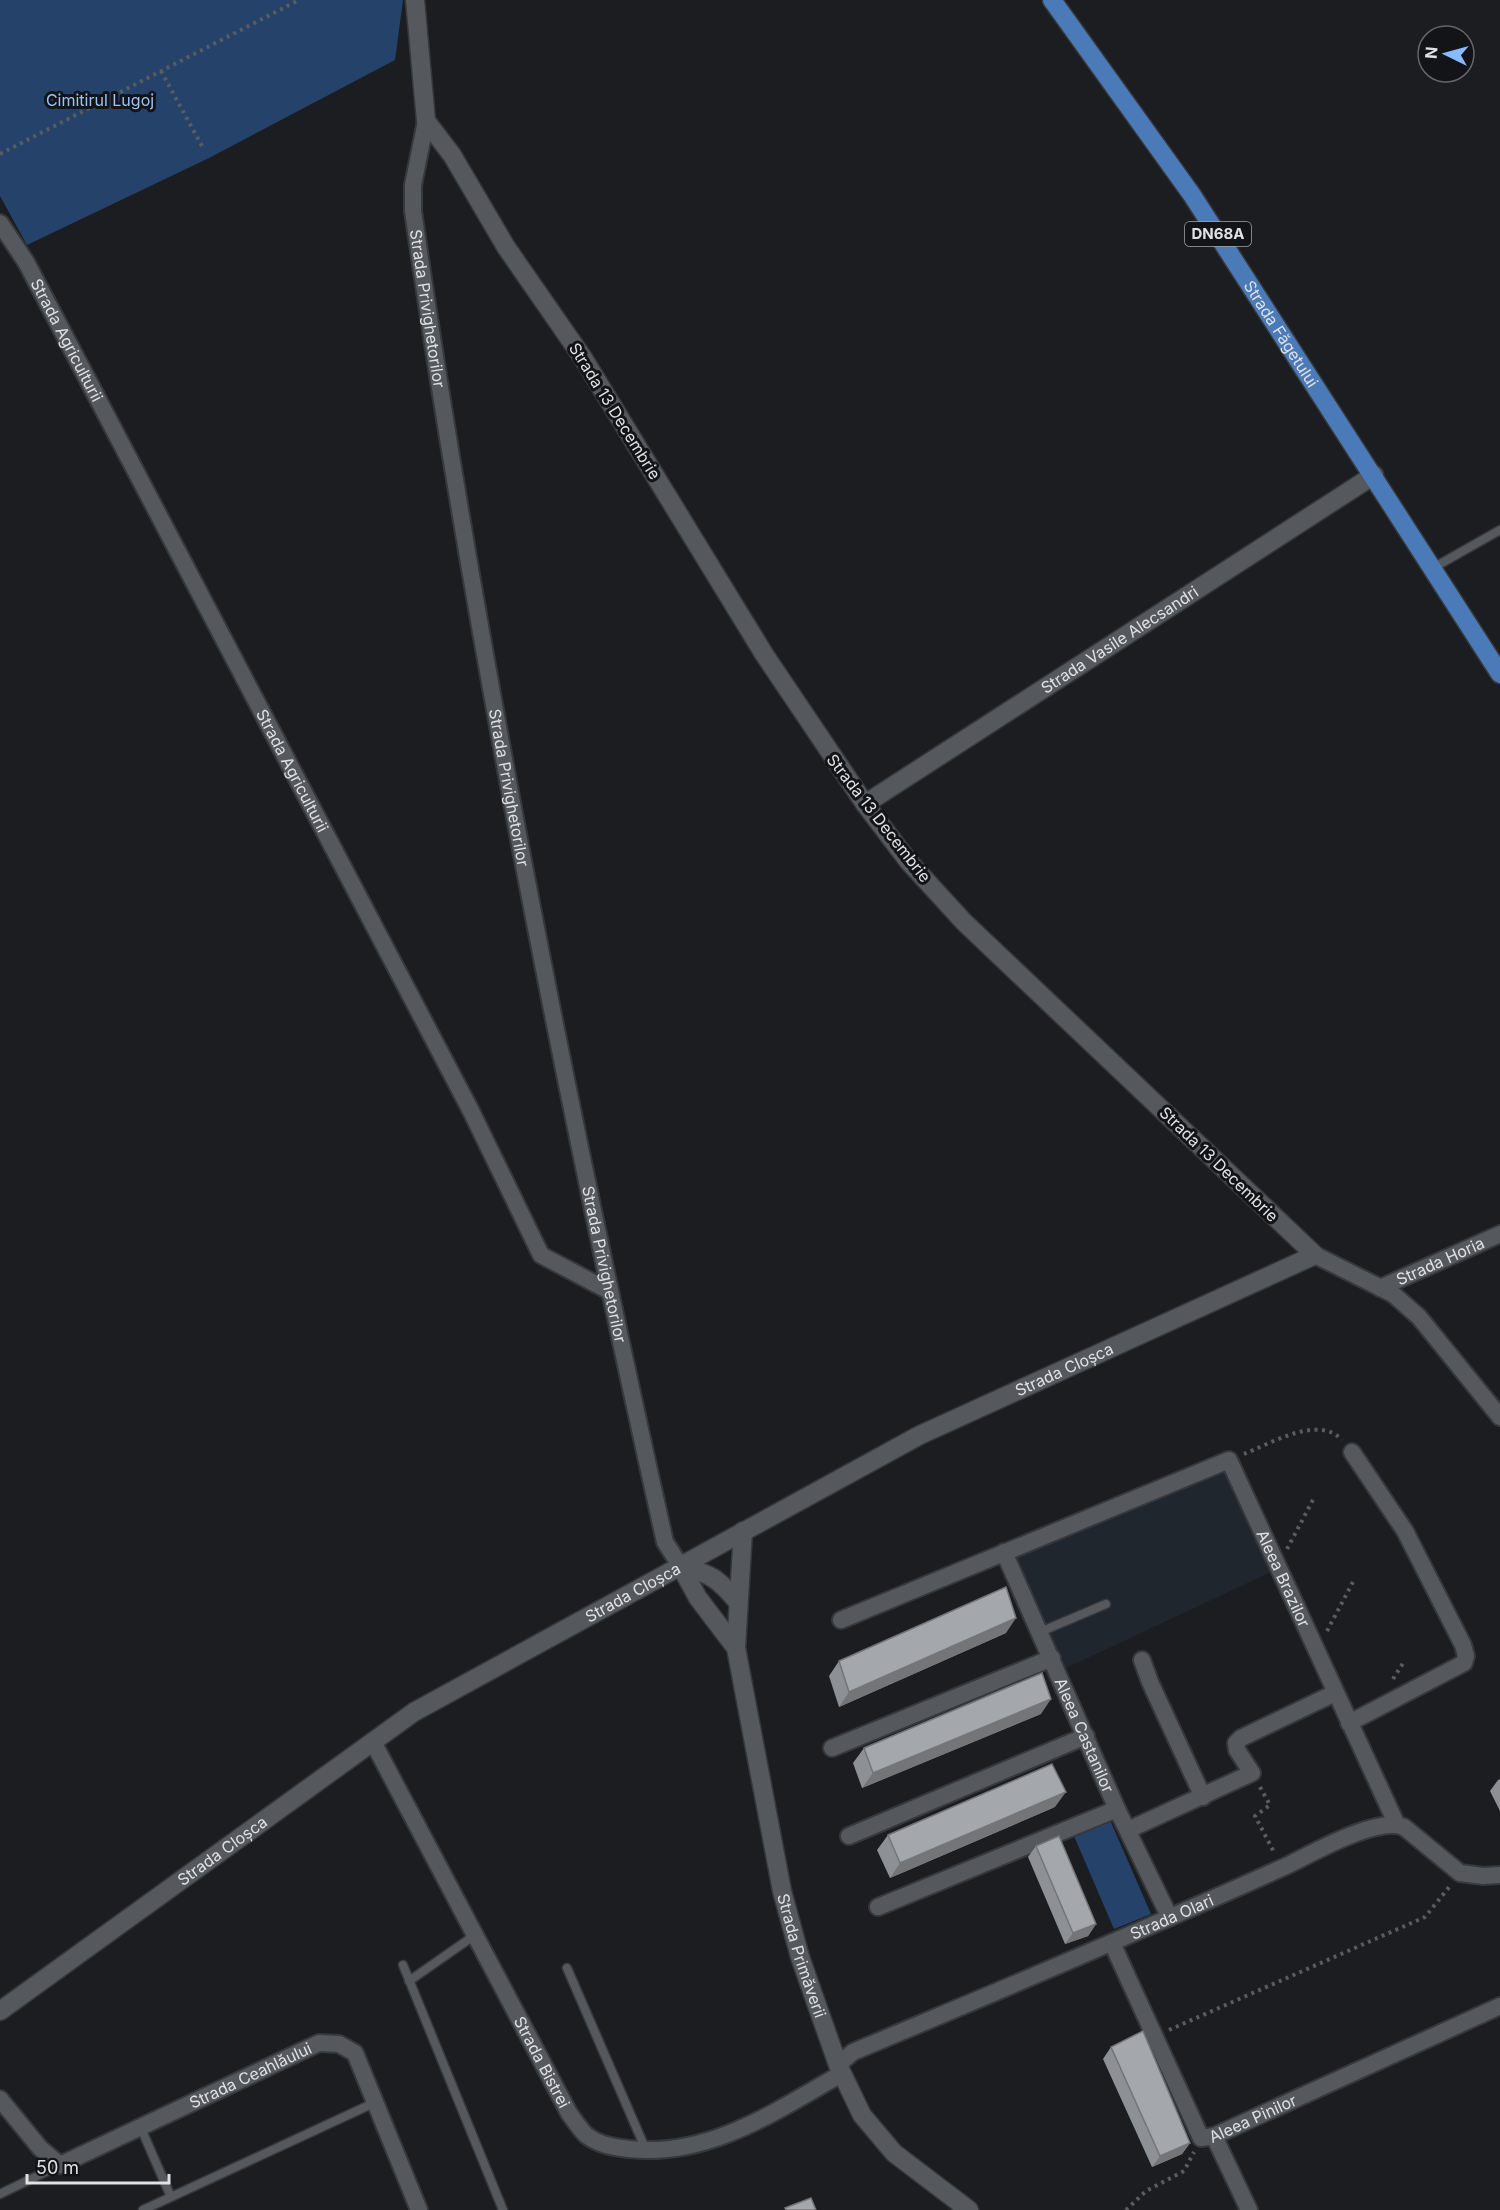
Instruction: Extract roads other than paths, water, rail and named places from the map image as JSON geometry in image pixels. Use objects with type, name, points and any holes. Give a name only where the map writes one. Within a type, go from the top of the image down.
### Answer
[{"type":"main road","name":"Strada Făgetului","points":[[1052,0],[1192,195],[1500,674]]},
{"type":"street","name":"Strada Privighetorilor","points":[[415,0],[426,121],[413,185],[412,211],[430,327],[524,866],[609,1291],[665,1542],[681,1567]]},
{"type":"street","name":"Strada 13 Decembrie","points":[[426,121],[452,155],[517,264],[583,358],[764,654],[865,804],[909,862],[964,922],[1316,1255],[1380,1288],[1419,1317],[1500,1417]]},
{"type":"street","name":"Strada Agriculturii","points":[[0,223],[26,262],[60,326],[471,1111],[541,1255],[609,1291]]},
{"type":"street","name":"Strada Vasile Alecsandri","points":[[865,804],[1374,475]]},
{"type":"street","name":"Strada Horia","points":[[1380,1288],[1500,1234]]},
{"type":"street","name":"Strada Cloșca","points":[[0,2011],[414,1712],[920,1435],[1316,1255]]},
{"type":"street","points":[[1349,1723],[1464,1663],[1466,1656],[1463,1645],[1405,1531],[1352,1452]]},
{"type":"street","name":"Aleea Brazilor","points":[[1004,1552],[1229,1460],[1277,1569],[1396,1823]]},
{"type":"street","name":"Strada Primăverii","points":[[743,1531],[736,1648],[782,1891],[800,1957],[840,2070],[862,2115],[878,2137],[916,2172],[969,2210]]},
{"type":"street","points":[[841,1620],[1004,1552]]},
{"type":"street","name":"Aleea Castanilor","points":[[1004,1552],[1117,1809],[1169,1916]]},
{"type":"street","name":"Strada Primăverii","points":[[681,1567],[698,1598],[736,1648]]},
{"type":"street","points":[[681,1567],[706,1572],[719,1580],[738,1602]]},
{"type":"street","points":[[832,1748],[1052,1658]]},
{"type":"street","points":[[1142,1660],[1203,1797]]},
{"type":"street","points":[[1128,1830],[1252,1773],[1237,1750],[1236,1743],[1241,1738],[1335,1693]]},
{"type":"street","points":[[849,1836],[1086,1736]]},
{"type":"street","name":"Strada Bistrei","points":[[373,1742],[569,2113],[586,2134],[607,2147],[647,2151],[692,2145],[733,2133],[840,2070]]},
{"type":"street","points":[[878,1907],[1117,1809]]},
{"type":"street","points":[[1396,1823],[1460,1873],[1500,1875]]},
{"type":"street","name":"Strada Olari","points":[[840,2070],[853,2052],[1112,1943],[1360,1833],[1396,1823]]},
{"type":"street","name":"Aleea Pinilor","points":[[1112,1943],[1197,2134],[1208,2137],[1500,2006]]},
{"type":"street","name":"Strada Ceahlăului","points":[[60,2165],[319,2043],[339,2044],[355,2053],[420,2210]]},
{"type":"street","points":[[0,2099],[40,2148],[60,2165]]},
{"type":"street","points":[[1208,2137],[1249,2210]]},
{"type":"lane","points":[[1432,568],[1500,530]]},
{"type":"lane","points":[[1041,1632],[1106,1604]]},
{"type":"lane","points":[[409,1982],[475,1935]]},
{"type":"lane","points":[[403,1965],[502,2210]]},
{"type":"lane","points":[[567,1968],[647,2151]]},
{"type":"lane","points":[[142,2210],[376,2102]]},
{"type":"lane","points":[[140,2126],[171,2197]]},
{"type":"lane","name":"Strada Ceahlăului","points":[[0,2194],[60,2165]]},
{"type":"park label","name":"Cimitirul Lugoj","points":[[100,100]]}]
